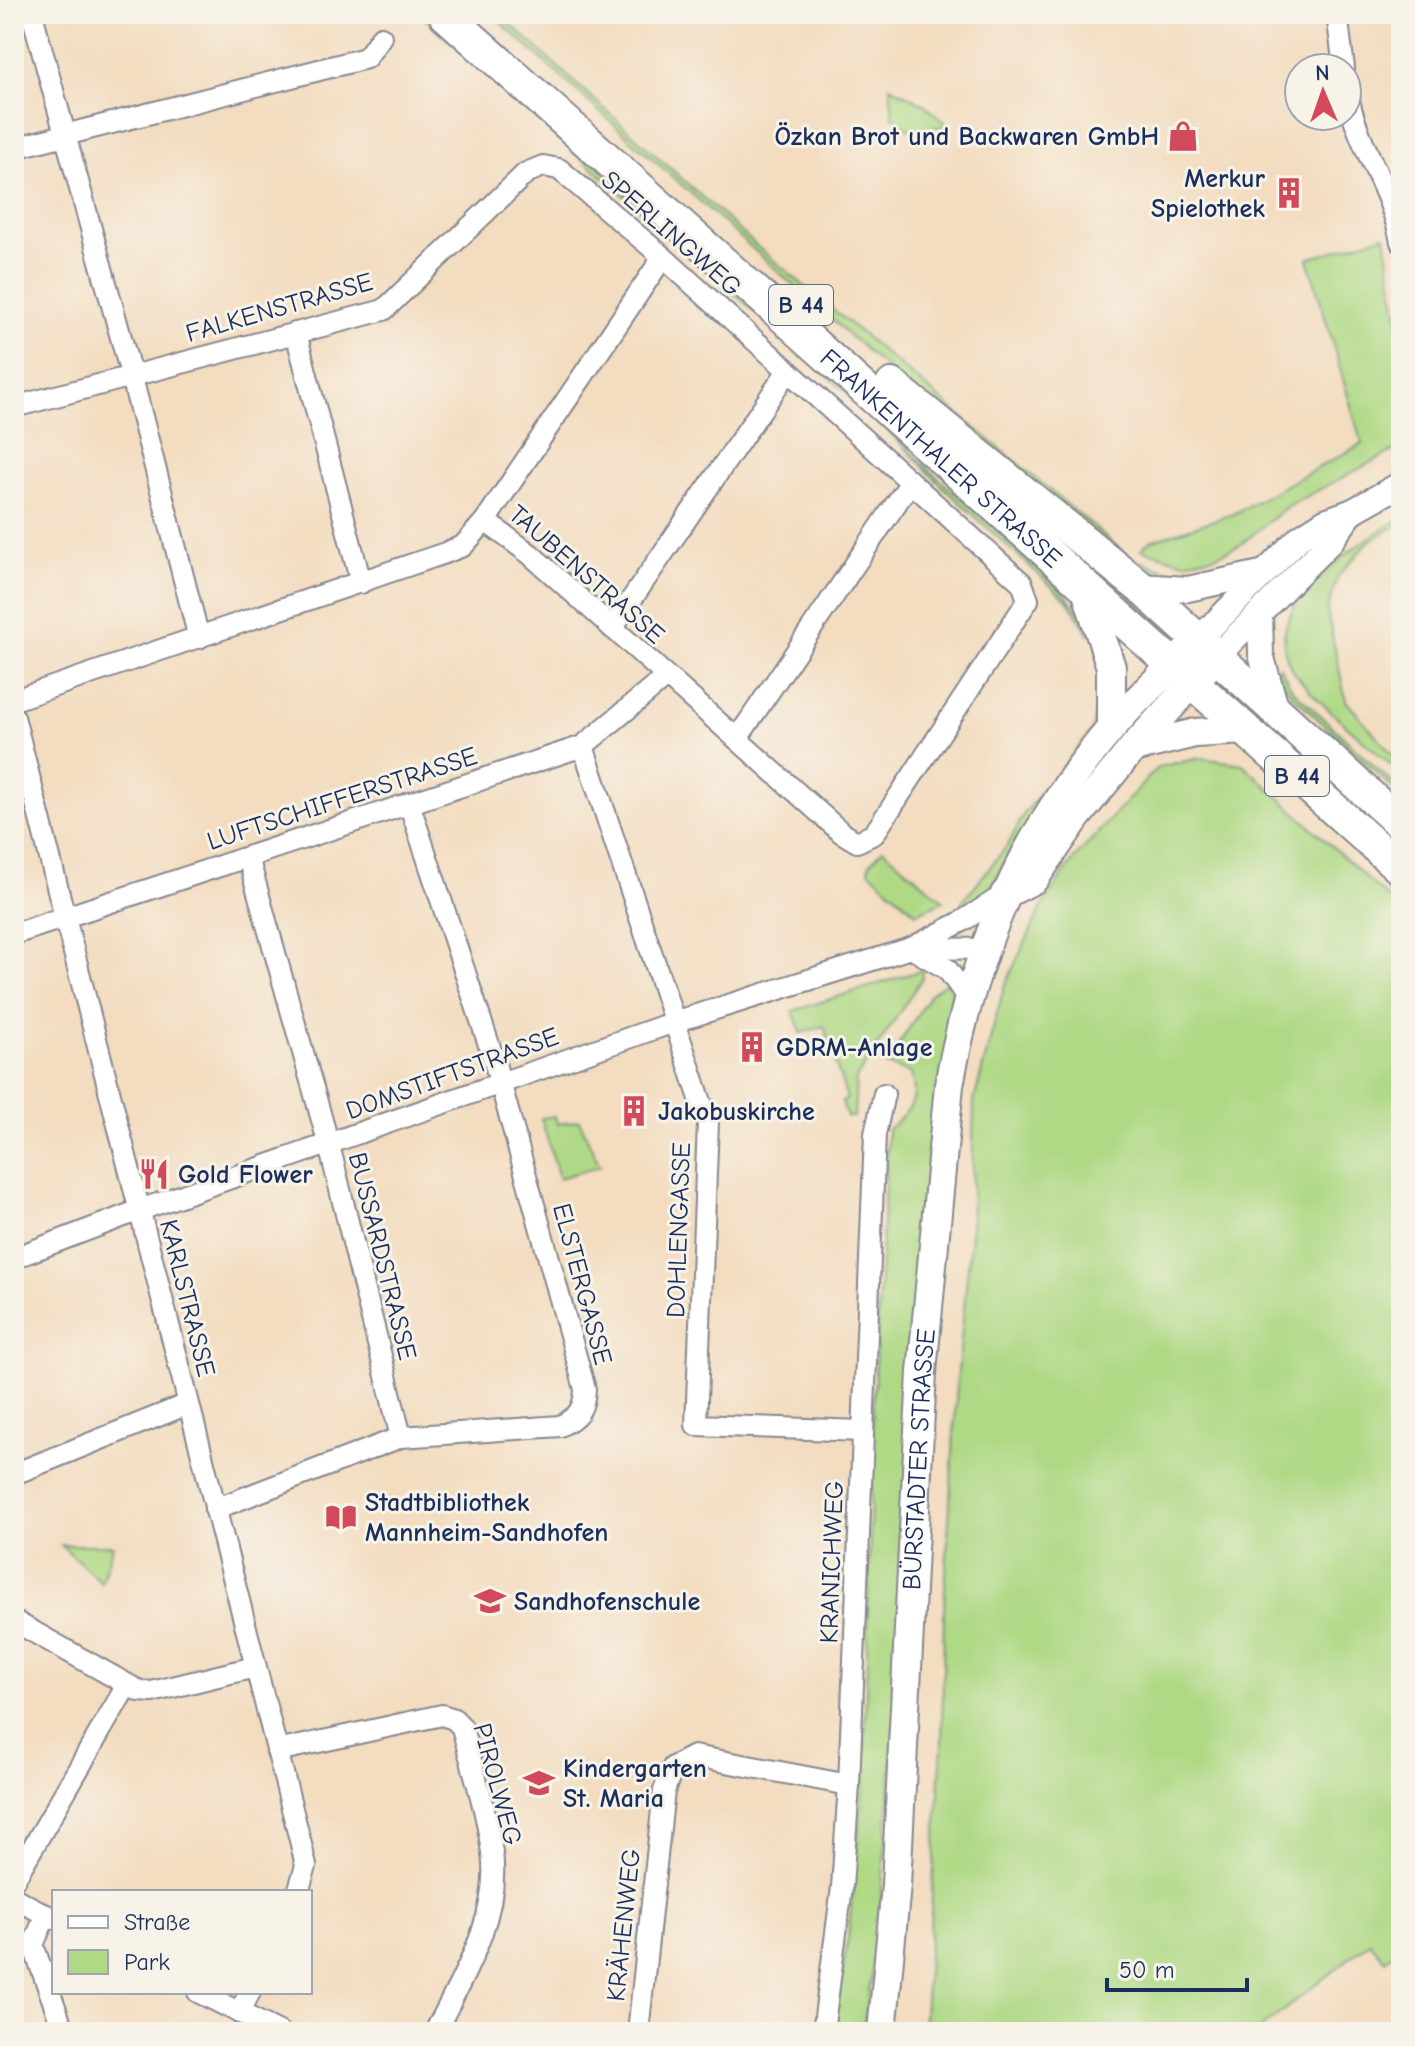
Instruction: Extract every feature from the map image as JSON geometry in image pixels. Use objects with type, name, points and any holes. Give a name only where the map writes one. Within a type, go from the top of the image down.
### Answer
[{"type":"main road","name":"FRANKENTHALER STRASSE","points":[[445,14],[1401,869]]},
{"type":"main road","name":"FRANKENTHALER STRASSE","points":[[473,14],[881,376],[1139,586],[1401,824]]},
{"type":"main road","points":[[1085,587],[1111,667],[1111,727]]},
{"type":"main road","points":[[1005,894],[1034,879],[1076,818],[1133,748],[1183,674],[1208,647]]},
{"type":"main road","name":"BÜRSTADTER STRASSE","points":[[882,2032],[896,1885],[922,1372],[949,1085],[969,1000],[1005,894],[1053,805],[1111,727],[1150,684],[1183,674]]},
{"type":"main road","points":[[1133,748],[1195,733],[1246,730]]},
{"type":"street","points":[[32,14],[63,136],[131,374],[199,638]]},
{"type":"street","points":[[1337,14],[1342,52]]},
{"type":"street","points":[[14,148],[366,58],[381,37]]},
{"type":"street","points":[[1357,132],[1390,200],[1401,242]]},
{"type":"street","name":"FALKENSTRASSE","points":[[14,407],[384,310],[526,173],[543,166],[559,169]]},
{"type":"street","name":"SPERLINGWEG","points":[[559,169],[663,257],[1022,583],[1028,600],[874,834],[857,842]]},
{"type":"street","points":[[485,521],[663,257]]},
{"type":"street","points":[[296,333],[361,583]]},
{"type":"street","points":[[612,628],[787,372]]},
{"type":"street","points":[[737,739],[910,483]]},
{"type":"street","points":[[1208,647],[1261,573],[1300,537],[1325,521],[1353,511],[1401,484]]},
{"type":"street","points":[[1208,647],[1260,613],[1331,541],[1353,511]]},
{"type":"street","name":"TAUBENSTRASSE","points":[[14,700],[463,546],[485,521],[530,554],[842,833],[857,842]]},
{"type":"street","points":[[1139,586],[1188,589],[1261,573]]},
{"type":"street","points":[[1260,613],[1261,654],[1277,711]]},
{"type":"street","name":"LUFTSCHIFFERSTRASSE","points":[[14,934],[583,746],[666,677]]},
{"type":"street","name":"KARLSTRASSE","points":[[14,717],[306,1866],[299,1890]]},
{"type":"street","name":"DOHLENGASSE","points":[[583,746],[708,1123],[696,1425],[862,1431]]},
{"type":"street","name":"ELSTERGASSE","points":[[215,1509],[401,1437],[560,1426],[576,1418],[584,1405],[585,1389],[501,1083],[409,803]]},
{"type":"street","name":"BUSSARDSTRASSE","points":[[248,857],[329,1145],[401,1437]]},
{"type":"street","points":[[911,948],[1005,894]]},
{"type":"street","points":[[911,948],[985,949]]},
{"type":"street","points":[[911,948],[947,969],[969,1000]]},
{"type":"street","name":"DOMSTIFTSTRASSE","points":[[14,1258],[140,1210],[674,1022],[911,948]]},
{"type":"street","name":"KRANICHWEG","points":[[823,2032],[842,1887],[849,1785],[875,1134],[884,1094]]},
{"type":"street","points":[[14,1474],[188,1404]]},
{"type":"street","points":[[14,1621],[127,1685],[152,1692],[255,1667]]},
{"type":"street","points":[[14,1880],[127,1685]]},
{"type":"street","name":"PIROLWEG","points":[[277,1751],[442,1715],[454,1719],[462,1727],[493,1855],[492,1884],[474,1955],[435,2032]]},
{"type":"street","name":"KRÄHENWEG","points":[[638,2032],[664,1791],[673,1767],[694,1756],[849,1785]]},
{"type":"street","points":[[14,1898],[50,1917],[33,1945],[64,2032]]},
{"type":"street","points":[[202,1994],[279,2032]]},
{"type":"street","points":[[239,2013],[249,1994]]},
{"type":"green space","points":[[419,14],[428,14],[881,418],[932,472],[1045,573],[1082,616],[1090,636],[1068,601],[945,489],[877,420]]},
{"type":"green space","points":[[491,14],[499,14],[761,250],[1132,559],[1171,572],[1176,580],[1146,572],[908,388]]},
{"type":"green space","points":[[890,86],[924,104],[949,126],[910,130],[893,117]]},
{"type":"green space","points":[[1385,235],[1401,339],[1401,447],[1286,507],[1240,545],[1215,556],[1185,562],[1141,549],[1150,541],[1233,514],[1362,444],[1308,259]]},
{"type":"green space","points":[[1401,518],[1401,523],[1368,542],[1338,576],[1327,611],[1346,701],[1401,764],[1401,774],[1299,679],[1291,667],[1284,644],[1288,622],[1317,579],[1361,543]]},
{"type":"green space","points":[[1280,667],[1292,689],[1401,791],[1401,796],[1288,691],[1276,668]]},
{"type":"green space","points":[[1100,686],[1103,719],[1020,834],[993,883],[968,911],[962,902],[1008,845],[1025,812],[1092,731]]},
{"type":"green space","points":[[1201,758],[1243,764],[1401,910],[1401,1948],[1385,1960],[1370,1942],[1256,2032],[923,2032],[942,1747],[944,1607],[957,1382],[971,1235],[974,1101],[1004,987],[1041,909],[1073,860],[1158,767]]},
{"type":"green space","points":[[883,849],[944,901],[916,913],[869,871],[869,865]]},
{"type":"green space","points":[[922,970],[922,978],[856,1079],[854,1117],[847,1117],[842,1102],[847,1099],[824,1026],[801,1033],[793,1011]]},
{"type":"green space","points":[[947,982],[952,991],[879,1925],[863,2032],[833,2032],[848,1938],[864,1777],[873,1409],[888,1129],[907,1111],[914,1091],[910,1073],[886,1065],[930,994]]},
{"type":"green space","points":[[555,1116],[557,1124],[579,1120],[600,1166],[559,1178],[541,1118]]},
{"type":"green space","points":[[61,1545],[113,1545],[101,1582]]},
{"type":"place","name":"Özkan Brot und Backwaren GmbH","points":[[1183,136]]},
{"type":"place","name":"Merkur Spielothek","points":[[1289,193]]},
{"type":"place","name":"GDRM-Anlage","points":[[752,1047]]},
{"type":"place","name":"Jakobuskirche","points":[[634,1111]]},
{"type":"place","name":"Gold Flower","points":[[154,1174]]},
{"type":"place","name":"Stadtbibliothek Mannheim-Sandhofen","points":[[341,1517]]},
{"type":"place","name":"Sandhofenschule","points":[[490,1601]]},
{"type":"place","name":"Kindergarten St. Maria","points":[[539,1783]]}]
